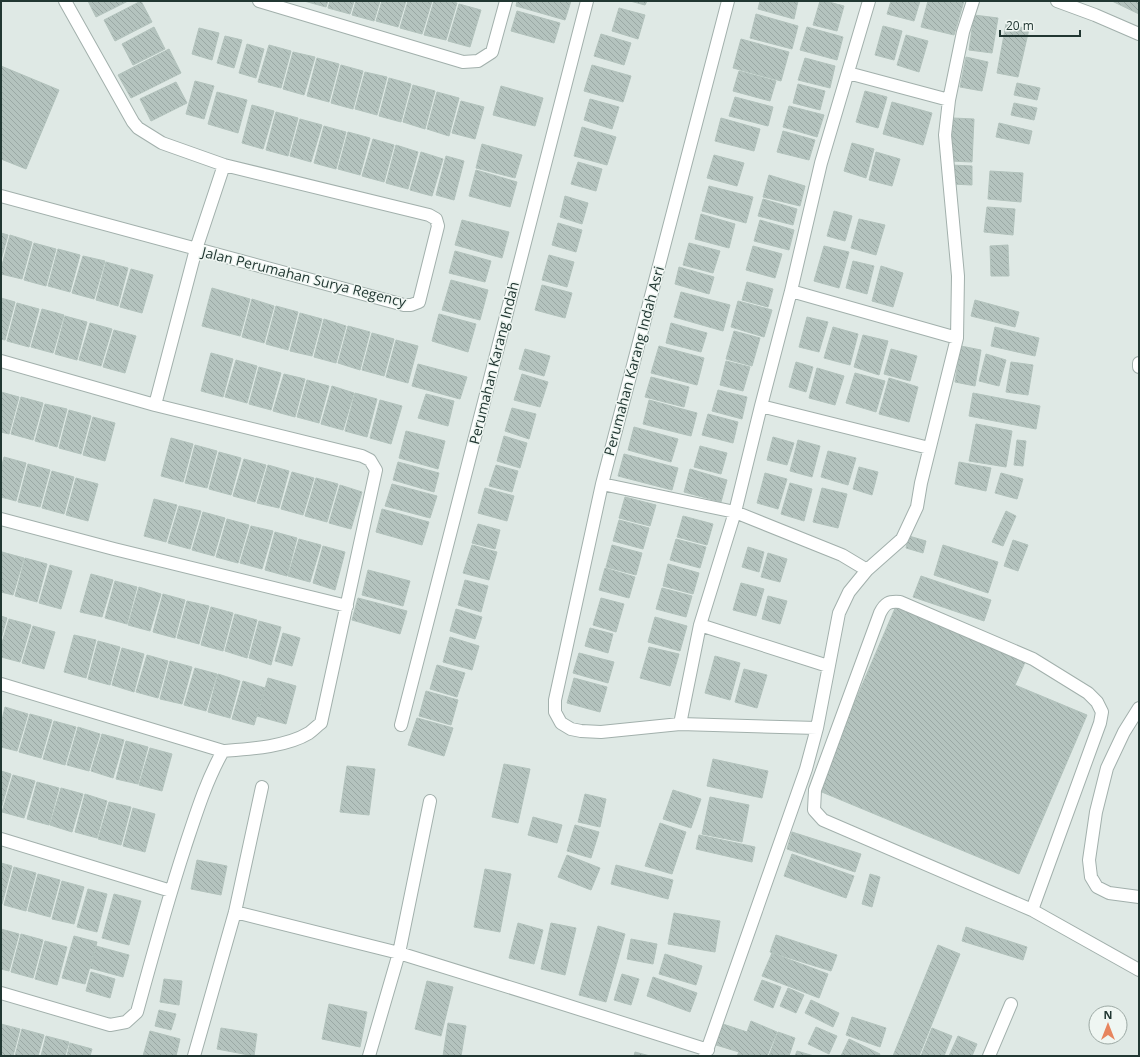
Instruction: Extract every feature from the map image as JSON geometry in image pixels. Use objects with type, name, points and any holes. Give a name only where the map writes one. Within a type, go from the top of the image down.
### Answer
[{"type":"street","name":"Jalan Perumahan Surya Regency","points":[[1,196],[404,305],[411,305],[419,302],[438,226],[436,219],[429,215],[224,165],[162,143],[138,128],[65,1]]},
{"type":"street","points":[[259,1],[463,62],[478,62],[492,52],[506,1]]},
{"type":"street","name":"Perumahan Karang Indah","points":[[401,725],[587,1]]},
{"type":"street","name":"Perumahan Karang Indah Asri","points":[[680,724],[600,732],[571,729],[561,723],[555,712],[555,700],[602,484],[728,1]]},
{"type":"street","points":[[816,728],[680,724],[700,625],[734,512],[760,406],[791,291],[821,163],[869,1]]},
{"type":"street","points":[[235,912],[399,953],[544,998],[707,1053],[806,769],[816,728],[839,613],[849,592],[867,570],[902,539],[917,506],[920,483],[957,338],[958,276],[945,135],[949,100],[963,32],[973,1]]},
{"type":"street","points":[[1057,1],[1139,34]]},
{"type":"street","points":[[848,73],[949,100]]},
{"type":"street","name":"Jalan Perumahan Surya Regency","points":[[155,404],[196,249],[224,165]]},
{"type":"street","points":[[791,291],[957,338]]},
{"type":"street","points":[[1,361],[155,404],[362,456],[370,460],[376,470],[321,723],[308,733],[284,742],[256,748],[223,751],[1,684]]},
{"type":"street","points":[[760,406],[929,448]]},
{"type":"street","points":[[602,484],[734,512],[842,555],[867,570]]},
{"type":"street","points":[[1,519],[114,549],[347,606]]},
{"type":"street","points":[[1032,910],[1100,723],[1102,712],[1097,702],[1088,693],[1033,659],[900,602],[891,602],[884,605],[815,790],[814,810],[823,820],[1032,910],[1139,970]]},
{"type":"street","points":[[700,625],[828,666]]},
{"type":"street","points":[[1139,708],[1124,732],[1107,768],[1096,812],[1089,860],[1091,877],[1097,887],[1109,893],[1139,897]]},
{"type":"street","points":[[1,993],[110,1025],[126,1022],[137,1012],[171,891],[201,798],[213,769],[223,751]]},
{"type":"street","points":[[194,1056],[235,912],[262,787]]},
{"type":"street","points":[[369,1056],[399,953],[430,801]]},
{"type":"street","points":[[1,839],[171,891]]},
{"type":"street","points":[[989,1056],[1011,1004]]},
{"type":"building","points":[[88,1],[128,1],[96,17]]},
{"type":"building","points":[[141,1],[152,22],[115,41],[104,20]]},
{"type":"building","points":[[304,1],[328,1],[326,7]]},
{"type":"building","points":[[330,1],[354,1],[350,14],[328,8]]},
{"type":"building","points":[[356,1],[380,1],[374,21],[352,15]]},
{"type":"building","points":[[382,1],[406,1],[398,27],[376,21]]},
{"type":"building","points":[[408,1],[432,1],[422,34],[400,28]]},
{"type":"building","points":[[434,1],[450,1],[457,3],[446,40],[424,35]]},
{"type":"building","points":[[517,1],[571,1],[565,20],[516,6]]},
{"type":"building","points":[[630,1],[647,1],[645,5]]},
{"type":"building","points":[[760,1],[798,1],[794,19],[758,9]]},
{"type":"building","points":[[820,1],[844,6],[837,31],[813,25]]},
{"type":"building","points":[[891,1],[920,1],[914,21],[887,14]]},
{"type":"building","points":[[928,1],[964,1],[954,35],[921,27]]},
{"type":"building","points":[[1112,1],[1139,1],[1139,14]]},
{"type":"building","points":[[459,4],[481,10],[470,47],[448,41]]},
{"type":"building","points":[[619,8],[645,15],[638,39],[612,31]]},
{"type":"building","points":[[517,11],[560,23],[554,43],[511,31]]},
{"type":"building","points":[[756,14],[798,26],[792,49],[750,38]]},
{"type":"building","points":[[974,15],[998,18],[992,53],[969,50]]},
{"type":"building","points":[[1006,24],[1029,29],[1018,77],[997,73]]},
{"type":"building","points":[[883,26],[902,31],[894,60],[875,55]]},
{"type":"building","points":[[154,27],[165,49],[133,65],[122,44]]},
{"type":"building","points":[[807,27],[843,37],[837,60],[800,50]]},
{"type":"building","points":[[199,28],[219,33],[212,60],[192,54]]},
{"type":"building","points":[[601,34],[631,43],[624,65],[594,56]]},
{"type":"building","points":[[906,35],[928,41],[919,72],[897,65]]},
{"type":"building","points":[[225,36],[242,40],[234,68],[217,63]]},
{"type":"building","points":[[741,39],[789,52],[781,81],[733,68]]},
{"type":"building","points":[[247,44],[264,49],[256,78],[239,73]]},
{"type":"building","points":[[269,45],[291,51],[281,88],[258,82]]},
{"type":"building","points":[[169,49],[181,73],[131,98],[118,75]]},
{"type":"building","points":[[293,52],[315,57],[304,95],[283,89]]},
{"type":"building","points":[[966,57],[988,62],[982,91],[960,87]]},
{"type":"building","points":[[317,58],[339,64],[329,102],[307,96]]},
{"type":"building","points":[[805,58],[835,66],[830,88],[798,80]]},
{"type":"building","points":[[341,65],[363,71],[353,109],[331,103]]},
{"type":"building","points":[[592,65],[631,76],[623,102],[584,91]]},
{"type":"building","points":[[1,66],[59,90],[26,169],[1,159]]},
{"type":"building","points":[[739,71],[776,81],[770,101],[733,91]]},
{"type":"building","points":[[365,72],[387,77],[377,115],[355,109]]},
{"type":"building","points":[[389,78],[411,84],[401,122],[379,116]]},
{"type":"building","points":[[195,81],[214,86],[204,119],[186,114]]},
{"type":"building","points":[[176,82],[187,103],[151,121],[140,99]]},
{"type":"building","points":[[1017,83],[1040,88],[1037,100],[1014,95]]},
{"type":"building","points":[[798,84],[825,91],[820,110],[793,103]]},
{"type":"building","points":[[413,85],[435,91],[425,129],[403,122]]},
{"type":"building","points":[[501,86],[543,98],[535,126],[493,115]]},
{"type":"building","points":[[865,91],[887,97],[878,128],[856,122]]},
{"type":"building","points":[[217,92],[247,100],[238,133],[208,124]]},
{"type":"building","points":[[437,92],[459,98],[449,136],[427,129]]},
{"type":"building","points":[[735,97],[773,107],[768,126],[729,116]]},
{"type":"building","points":[[590,99],[619,107],[612,129],[584,120]]},
{"type":"building","points":[[461,101],[484,107],[475,139],[452,133]]},
{"type":"building","points":[[892,102],[932,113],[923,145],[883,134]]},
{"type":"building","points":[[1014,103],[1037,108],[1034,120],[1011,115]]},
{"type":"building","points":[[252,105],[274,111],[263,149],[242,143]]},
{"type":"building","points":[[789,106],[824,115],[817,137],[783,127]]},
{"type":"building","points":[[276,112],[298,118],[288,156],[266,150]]},
{"type":"building","points":[[721,118],[760,129],[754,151],[715,141]]},
{"type":"building","points":[[953,118],[974,119],[972,162],[950,161]]},
{"type":"building","points":[[300,119],[322,125],[311,162],[290,156]]},
{"type":"building","points":[[999,123],[1032,131],[1029,144],[996,137]]},
{"type":"building","points":[[324,126],[346,132],[336,169],[314,163]]},
{"type":"building","points":[[582,127],[616,137],[607,165],[574,156]]},
{"type":"building","points":[[783,131],[815,140],[809,160],[777,152]]},
{"type":"building","points":[[348,132],[370,138],[360,175],[338,169]]},
{"type":"building","points":[[373,139],[394,145],[384,182],[362,176]]},
{"type":"building","points":[[852,143],[874,149],[866,178],[844,171]]},
{"type":"building","points":[[482,144],[522,155],[515,178],[476,168]]},
{"type":"building","points":[[396,145],[418,152],[408,189],[386,183]]},
{"type":"building","points":[[421,152],[443,159],[432,196],[410,190]]},
{"type":"building","points":[[876,152],[900,159],[892,186],[869,180]]},
{"type":"building","points":[[714,155],[744,163],[737,186],[707,178]]},
{"type":"building","points":[[446,156],[464,161],[454,200],[436,195]]},
{"type":"building","points":[[578,162],[602,169],[596,191],[571,184]]},
{"type":"building","points":[[951,165],[972,166],[972,185],[951,184]]},
{"type":"building","points":[[476,170],[517,182],[510,207],[469,196]]},
{"type":"building","points":[[990,171],[1023,173],[1021,202],[988,199]]},
{"type":"building","points":[[769,175],[805,186],[800,206],[763,197]]},
{"type":"building","points":[[709,186],[753,197],[746,223],[702,211]]},
{"type":"building","points":[[565,196],[588,203],[582,224],[560,217]]},
{"type":"building","points":[[763,199],[797,209],[793,225],[758,216]]},
{"type":"building","points":[[987,207],[1015,209],[1013,235],[984,232]]},
{"type":"building","points":[[834,211],[852,216],[845,241],[827,236]]},
{"type":"building","points":[[701,214],[735,224],[729,248],[695,239]]},
{"type":"building","points":[[859,219],[885,225],[876,255],[851,248]]},
{"type":"building","points":[[462,220],[509,232],[502,258],[455,245]]},
{"type":"building","points":[[760,220],[794,230],[789,250],[754,241]]},
{"type":"building","points":[[558,223],[582,230],[576,252],[552,245]]},
{"type":"building","points":[[1,233],[8,235],[1,260]]},
{"type":"building","points":[[10,235],[32,242],[22,279],[1,274]]},
{"type":"building","points":[[34,243],[56,249],[46,286],[24,280]]},
{"type":"building","points":[[689,243],[720,251],[713,273],[683,265]]},
{"type":"building","points":[[1008,245],[1009,276],[991,276],[990,246]]},
{"type":"building","points":[[753,246],[782,254],[775,278],[746,270]]},
{"type":"building","points":[[824,246],[849,252],[839,288],[814,281]]},
{"type":"building","points":[[58,249],[80,255],[70,292],[48,286]]},
{"type":"building","points":[[455,251],[491,261],[485,282],[449,273]]},
{"type":"building","points":[[549,255],[574,262],[567,287],[542,280]]},
{"type":"building","points":[[83,256],[105,261],[94,299],[72,293]]},
{"type":"building","points":[[853,261],[874,266],[867,294],[846,288]]},
{"type":"building","points":[[106,262],[128,268],[118,306],[96,300]]},
{"type":"building","points":[[881,266],[903,273],[893,307],[872,301]]},
{"type":"building","points":[[679,267],[714,277],[709,294],[675,284]]},
{"type":"building","points":[[131,269],[153,275],[142,313],[120,307]]},
{"type":"building","points":[[451,280],[488,290],[480,320],[442,310]]},
{"type":"building","points":[[747,282],[773,289],[768,307],[742,300]]},
{"type":"building","points":[[542,285],[572,293],[565,318],[535,310]]},
{"type":"building","points":[[212,288],[250,299],[240,336],[202,326]]},
{"type":"building","points":[[681,292],[730,305],[723,331],[674,317]]},
{"type":"building","points":[[1,298],[15,302],[5,340],[1,339]]},
{"type":"building","points":[[252,299],[274,306],[264,343],[242,337]]},
{"type":"building","points":[[975,300],[1019,312],[1015,327],[971,316]]},
{"type":"building","points":[[738,301],[772,310],[764,337],[731,327]]},
{"type":"building","points":[[17,303],[39,309],[29,347],[7,341]]},
{"type":"building","points":[[276,306],[298,312],[288,350],[266,344]]},
{"type":"building","points":[[42,309],[64,315],[53,353],[31,347]]},
{"type":"building","points":[[300,313],[322,319],[312,356],[290,351]]},
{"type":"building","points":[[439,314],[476,324],[468,352],[432,341]]},
{"type":"building","points":[[65,316],[87,322],[77,360],[55,354]]},
{"type":"building","points":[[807,317],[828,322],[819,352],[799,347]]},
{"type":"building","points":[[324,319],[346,326],[336,363],[314,357]]},
{"type":"building","points":[[90,323],[112,329],[101,366],[79,360]]},
{"type":"building","points":[[671,323],[707,333],[701,352],[666,343]]},
{"type":"building","points":[[348,326],[370,332],[360,370],[338,363]]},
{"type":"building","points":[[833,327],[858,334],[850,365],[824,358]]},
{"type":"building","points":[[995,327],[1039,338],[1035,356],[991,346]]},
{"type":"building","points":[[114,330],[136,336],[125,373],[103,367]]},
{"type":"building","points":[[734,331],[760,338],[752,366],[726,359]]},
{"type":"building","points":[[372,333],[394,339],[384,376],[362,370]]},
{"type":"building","points":[[863,335],[888,341],[879,375],[854,367]]},
{"type":"building","points":[[396,340],[418,346],[408,383],[386,377]]},
{"type":"building","points":[[659,346],[704,358],[697,385],[651,373]]},
{"type":"building","points":[[961,346],[981,350],[975,386],[955,382]]},
{"type":"building","points":[[525,349],[550,356],[544,376],[519,369]]},
{"type":"building","points":[[891,349],[917,356],[910,381],[884,374]]},
{"type":"building","points":[[211,353],[233,359],[223,397],[201,391]]},
{"type":"building","points":[[986,354],[1006,360],[999,386],[979,381]]},
{"type":"building","points":[[236,360],[257,366],[247,403],[225,397]]},
{"type":"building","points":[[726,361],[750,367],[743,391],[720,385]]},
{"type":"building","points":[[796,362],[813,367],[806,392],[789,387]]},
{"type":"building","points":[[1011,362],[1033,365],[1028,395],[1006,392]]},
{"type":"building","points":[[418,364],[467,377],[460,399],[412,386]]},
{"type":"building","points":[[259,367],[281,373],[271,410],[249,404]]},
{"type":"building","points":[[817,368],[844,376],[835,405],[809,398]]},
{"type":"building","points":[[855,373],[885,381],[876,412],[846,403]]},
{"type":"building","points":[[284,374],[305,379],[295,417],[273,411]]},
{"type":"building","points":[[522,374],[548,382],[540,407],[514,400]]},
{"type":"building","points":[[651,377],[689,387],[684,407],[645,397]]},
{"type":"building","points":[[889,378],[918,387],[909,422],[879,414]]},
{"type":"building","points":[[307,380],[329,386],[319,423],[297,417]]},
{"type":"building","points":[[332,386],[354,393],[343,430],[321,424]]},
{"type":"building","points":[[718,390],[747,397],[742,419],[712,411]]},
{"type":"building","points":[[1,392],[19,397],[9,434],[1,432]]},
{"type":"building","points":[[355,393],[377,399],[367,437],[345,431]]},
{"type":"building","points":[[973,393],[1040,406],[1036,429],[969,416]]},
{"type":"building","points":[[426,394],[454,401],[448,426],[418,418]]},
{"type":"building","points":[[21,397],[43,403],[33,440],[11,434]]},
{"type":"building","points":[[380,400],[402,406],[391,444],[370,438]]},
{"type":"building","points":[[649,400],[697,413],[691,436],[643,424]]},
{"type":"building","points":[[45,404],[67,409],[57,447],[35,441]]},
{"type":"building","points":[[512,408],[536,414],[529,439],[505,431]]},
{"type":"building","points":[[69,410],[91,416],[81,454],[59,448]]},
{"type":"building","points":[[708,414],[738,422],[733,443],[702,435]]},
{"type":"building","points":[[93,417],[115,423],[105,461],[83,455]]},
{"type":"building","points":[[976,424],[1012,431],[1006,467],[969,461]]},
{"type":"building","points":[[634,427],[678,439],[671,462],[628,450]]},
{"type":"building","points":[[406,431],[445,441],[438,469],[399,458]]},
{"type":"building","points":[[504,436],[527,443],[520,468],[497,461]]},
{"type":"building","points":[[773,437],[794,443],[787,465],[767,460]]},
{"type":"building","points":[[171,438],[193,444],[183,482],[161,476]]},
{"type":"building","points":[[798,440],[820,446],[812,477],[790,471]]},
{"type":"building","points":[[1017,440],[1026,441],[1023,466],[1014,465]]},
{"type":"building","points":[[195,445],[217,451],[207,488],[185,483]]},
{"type":"building","points":[[700,446],[727,453],[721,474],[694,467]]},
{"type":"building","points":[[828,451],[856,458],[848,485],[821,477]]},
{"type":"building","points":[[219,452],[241,458],[231,495],[209,489]]},
{"type":"building","points":[[624,454],[678,468],[672,490],[618,476]]},
{"type":"building","points":[[4,457],[26,463],[16,501],[1,497],[1,469]]},
{"type":"building","points":[[244,459],[266,465],[255,502],[233,496]]},
{"type":"building","points":[[398,462],[439,473],[434,492],[393,480]]},
{"type":"building","points":[[959,462],[991,468],[986,491],[955,484]]},
{"type":"building","points":[[28,464],[50,470],[40,507],[18,502]]},
{"type":"building","points":[[268,465],[289,471],[279,508],[257,503]]},
{"type":"building","points":[[496,465],[518,471],[512,492],[489,486]]},
{"type":"building","points":[[859,467],[878,472],[872,495],[853,489]]},
{"type":"building","points":[[690,469],[727,480],[721,502],[684,492]]},
{"type":"building","points":[[52,471],[74,477],[64,514],[42,508]]},
{"type":"building","points":[[292,472],[314,478],[303,515],[281,509]]},
{"type":"building","points":[[765,473],[787,479],[778,509],[757,503]]},
{"type":"building","points":[[1001,473],[1023,479],[1017,499],[995,493]]},
{"type":"building","points":[[76,478],[98,484],[88,521],[66,515]]},
{"type":"building","points":[[316,478],[338,484],[327,522],[305,516]]},
{"type":"building","points":[[790,483],[812,489],[804,521],[781,514]]},
{"type":"building","points":[[392,484],[437,496],[430,518],[385,506]]},
{"type":"building","points":[[340,485],[362,492],[351,529],[329,523]]},
{"type":"building","points":[[485,488],[514,496],[507,521],[478,513]]},
{"type":"building","points":[[822,488],[847,494],[838,528],[813,522]]},
{"type":"building","points":[[625,497],[656,505],[650,526],[619,518]]},
{"type":"building","points":[[154,499],[177,505],[166,542],[144,536]]},
{"type":"building","points":[[179,506],[201,511],[190,549],[168,543]]},
{"type":"building","points":[[382,509],[429,522],[422,545],[376,532]]},
{"type":"building","points":[[1006,511],[1016,516],[1003,546],[992,542]]},
{"type":"building","points":[[203,512],[225,518],[214,556],[192,550]]},
{"type":"building","points":[[683,516],[713,524],[707,545],[677,537]]},
{"type":"building","points":[[227,519],[249,525],[238,563],[216,557]]},
{"type":"building","points":[[619,520],[649,528],[643,549],[613,541]]},
{"type":"building","points":[[478,524],[500,530],[495,549],[472,543]]},
{"type":"building","points":[[251,526],[273,531],[262,569],[240,563]]},
{"type":"building","points":[[275,532],[297,538],[287,576],[265,570]]},
{"type":"building","points":[[909,536],[926,541],[923,553],[906,548]]},
{"type":"building","points":[[299,539],[321,545],[310,582],[288,576]]},
{"type":"building","points":[[676,539],[706,547],[700,568],[670,560]]},
{"type":"building","points":[[1013,540],[1028,545],[1018,571],[1004,566]]},
{"type":"building","points":[[472,545],[497,552],[489,580],[463,573]]},
{"type":"building","points":[[612,545],[642,553],[636,575],[606,567]]},
{"type":"building","points":[[943,545],[998,562],[988,593],[934,575]]},
{"type":"building","points":[[323,546],[345,552],[335,590],[313,583]]},
{"type":"building","points":[[748,547],[764,552],[759,572],[742,567]]},
{"type":"building","points":[[2,552],[24,558],[13,595],[1,592]]},
{"type":"building","points":[[768,553],[787,559],[780,582],[761,577]]},
{"type":"building","points":[[25,558],[47,564],[37,602],[15,596]]},
{"type":"building","points":[[668,564],[699,573],[693,594],[663,586]]},
{"type":"building","points":[[50,565],[72,571],[61,609],[39,603]]},
{"type":"building","points":[[605,568],[635,577],[629,598],[599,590]]},
{"type":"building","points":[[368,570],[410,581],[403,606],[362,595]]},
{"type":"building","points":[[91,574],[113,580],[102,617],[80,612]]},
{"type":"building","points":[[921,576],[991,600],[984,621],[913,597]]},
{"type":"building","points":[[465,580],[488,586],[481,612],[458,605]]},
{"type":"building","points":[[115,581],[137,587],[127,624],[105,618]]},
{"type":"building","points":[[741,583],[764,589],[756,616],[733,610]]},
{"type":"building","points":[[139,587],[161,594],[150,631],[128,625]]},
{"type":"building","points":[[662,588],[692,596],[686,617],[656,609]]},
{"type":"building","points":[[163,594],[185,600],[175,638],[153,632]]},
{"type":"building","points":[[768,596],[787,601],[780,624],[762,619]]},
{"type":"building","points":[[358,598],[407,611],[400,634],[352,620]]},
{"type":"building","points":[[601,598],[624,604],[616,632],[593,625]]},
{"type":"building","points":[[187,601],[209,606],[199,644],[177,638]]},
{"type":"building","points":[[896,606],[1026,660],[1015,685],[1087,715],[1019,874],[817,790]]},
{"type":"building","points":[[211,607],[233,613],[223,651],[201,645]]},
{"type":"building","points":[[456,609],[482,617],[475,639],[450,631]]},
{"type":"building","points":[[235,614],[257,620],[247,658],[225,651]]},
{"type":"building","points":[[1,616],[7,618],[1,639]]},
{"type":"building","points":[[655,617],[687,626],[680,651],[648,642]]},
{"type":"building","points":[[9,619],[31,625],[20,662],[1,657],[1,646]]},
{"type":"building","points":[[259,621],[281,627],[271,665],[249,658]]},
{"type":"building","points":[[33,626],[55,632],[44,669],[22,663]]},
{"type":"building","points":[[590,628],[613,634],[608,653],[585,646]]},
{"type":"building","points":[[283,633],[300,638],[292,666],[275,661]]},
{"type":"building","points":[[74,635],[96,640],[86,678],[64,672]]},
{"type":"building","points":[[450,637],[479,646],[472,670],[443,662]]},
{"type":"building","points":[[98,641],[120,647],[110,685],[88,679]]},
{"type":"building","points":[[649,647],[679,654],[670,686],[640,678]]},
{"type":"building","points":[[122,648],[144,654],[134,692],[112,685]]},
{"type":"building","points":[[579,653],[614,662],[608,683],[573,673]]},
{"type":"building","points":[[147,655],[168,661],[158,698],[136,692]]},
{"type":"building","points":[[715,656],[740,663],[730,700],[705,693]]},
{"type":"building","points":[[170,661],[192,667],[182,704],[160,699]]},
{"type":"building","points":[[437,665],[465,673],[457,697],[430,689]]},
{"type":"building","points":[[195,668],[217,674],[206,711],[184,705]]},
{"type":"building","points":[[744,669],[767,675],[757,708],[735,702]]},
{"type":"building","points":[[218,674],[240,681],[230,718],[208,712]]},
{"type":"building","points":[[268,678],[296,686],[286,724],[257,716]]},
{"type":"building","points":[[574,678],[607,687],[600,712],[567,703]]},
{"type":"building","points":[[243,681],[265,688],[254,725],[232,719]]},
{"type":"building","points":[[426,691],[458,700],[451,725],[419,716]]},
{"type":"building","points":[[5,707],[28,714],[17,751],[1,747],[1,724]]},
{"type":"building","points":[[30,714],[52,720],[41,758],[19,752]]},
{"type":"building","points":[[417,718],[453,728],[444,756],[408,745]]},
{"type":"building","points":[[54,721],[76,727],[65,765],[43,759]]},
{"type":"building","points":[[78,727],[100,734],[89,771],[67,765]]},
{"type":"building","points":[[102,734],[124,740],[113,778],[91,771]]},
{"type":"building","points":[[126,741],[148,747],[138,784],[116,779]]},
{"type":"building","points":[[150,748],[172,754],[162,791],[139,785]]},
{"type":"building","points":[[713,759],[768,771],[762,798],[707,786]]},
{"type":"building","points":[[504,764],[530,769],[518,823],[492,817]]},
{"type":"building","points":[[347,766],[375,769],[369,815],[340,812]]},
{"type":"building","points":[[1,771],[11,774],[1,809]]},
{"type":"building","points":[[13,775],[35,781],[24,818],[2,812]]},
{"type":"building","points":[[37,782],[59,788],[49,825],[27,819]]},
{"type":"building","points":[[61,788],[83,794],[72,832],[50,825]]},
{"type":"building","points":[[673,790],[701,799],[691,828],[663,819]]},
{"type":"building","points":[[85,794],[107,801],[97,838],[75,832]]},
{"type":"building","points":[[585,794],[606,799],[600,827],[578,822]]},
{"type":"building","points":[[710,797],[749,805],[742,842],[702,834]]},
{"type":"building","points":[[109,802],[131,807],[121,845],[98,839]]},
{"type":"building","points":[[133,808],[155,814],[145,852],[123,846]]},
{"type":"building","points":[[533,817],[562,825],[557,843],[528,835]]},
{"type":"building","points":[[660,823],[686,832],[672,874],[645,866]]},
{"type":"building","points":[[575,825],[599,832],[591,858],[567,851]]},
{"type":"building","points":[[792,832],[861,854],[855,872],[787,849]]},
{"type":"building","points":[[699,835],[755,847],[752,862],[696,849]]},
{"type":"building","points":[[792,854],[854,876],[846,898],[784,876]]},
{"type":"building","points":[[567,855],[600,868],[591,890],[558,877]]},
{"type":"building","points":[[197,860],[227,866],[221,895],[191,889]]},
{"type":"building","points":[[1,863],[12,866],[2,904],[1,904]]},
{"type":"building","points":[[616,865],[673,880],[668,899],[611,884]]},
{"type":"building","points":[[14,867],[36,873],[26,911],[4,905]]},
{"type":"building","points":[[485,869],[511,874],[500,932],[474,927]]},
{"type":"building","points":[[38,874],[60,880],[50,917],[28,911]]},
{"type":"building","points":[[870,874],[880,877],[872,907],[862,904]]},
{"type":"building","points":[[62,881],[84,887],[74,924],[52,919]]},
{"type":"building","points":[[88,889],[107,894],[97,932],[77,927]]},
{"type":"building","points":[[114,894],[141,901],[129,945],[102,938]]},
{"type":"building","points":[[674,913],[720,921],[715,952],[668,944]]},
{"type":"building","points":[[518,923],[543,930],[534,964],[509,958]]},
{"type":"building","points":[[551,923],[576,928],[565,975],[541,969]]},
{"type":"building","points":[[598,926],[625,934],[606,1002],[579,995]]},
{"type":"building","points":[[966,927],[1027,947],[1023,960],[962,941]]},
{"type":"building","points":[[1,929],[19,934],[9,971],[1,969]]},
{"type":"building","points":[[21,934],[43,940],[33,978],[11,972]]},
{"type":"building","points":[[776,935],[837,955],[831,971],[770,952]]},
{"type":"building","points":[[74,936],[97,942],[85,984],[62,978]]},
{"type":"building","points":[[631,939],[657,944],[653,964],[627,959]]},
{"type":"building","points":[[45,941],[67,947],[57,985],[35,979]]},
{"type":"building","points":[[938,945],[960,954],[919,1056],[893,1056]]},
{"type":"building","points":[[96,946],[129,955],[123,977],[90,968]]},
{"type":"building","points":[[772,953],[828,974],[819,998],[762,976]]},
{"type":"building","points":[[665,954],[702,966],[696,985],[659,974]]},
{"type":"building","points":[[91,972],[115,979],[110,998],[86,991]]},
{"type":"building","points":[[622,974],[639,979],[631,1005],[614,1000]]},
{"type":"building","points":[[653,977],[697,993],[690,1012],[647,996]]},
{"type":"building","points":[[164,979],[182,981],[179,1005],[160,1002]]},
{"type":"building","points":[[762,980],[781,987],[773,1008],[754,1000]]},
{"type":"building","points":[[427,981],[453,987],[441,1036],[415,1029]]},
{"type":"building","points":[[788,988],[804,995],[796,1013],[780,1006]]},
{"type":"building","points":[[811,1000],[839,1013],[833,1027],[805,1013]]},
{"type":"building","points":[[329,1004],[367,1012],[360,1047],[322,1039]]},
{"type":"building","points":[[159,1010],[176,1014],[171,1030],[155,1026]]},
{"type":"building","points":[[852,1017],[886,1028],[880,1047],[846,1035]]},
{"type":"building","points":[[751,1021],[777,1032],[767,1056],[737,1056],[739,1052],[716,1045],[723,1024],[747,1032]]},
{"type":"building","points":[[448,1023],[466,1026],[461,1056],[443,1056]]},
{"type":"building","points":[[1,1024],[20,1029],[13,1056],[1,1056]]},
{"type":"building","points":[[816,1027],[837,1036],[829,1054],[808,1044]]},
{"type":"building","points":[[221,1028],[257,1034],[254,1056],[217,1049]]},
{"type":"building","points":[[932,1028],[952,1036],[944,1056],[921,1056]]},
{"type":"building","points":[[22,1029],[44,1035],[38,1056],[15,1056]]},
{"type":"building","points":[[150,1031],[180,1039],[176,1056],[143,1056]]},
{"type":"building","points":[[778,1032],[795,1038],[789,1056],[769,1056]]},
{"type":"building","points":[[46,1036],[69,1042],[65,1056],[41,1056]]},
{"type":"building","points":[[958,1036],[977,1044],[972,1056],[949,1056]]},
{"type":"building","points":[[849,1039],[880,1054],[879,1056],[841,1056]]},
{"type":"building","points":[[70,1043],[92,1049],[90,1056],[67,1056]]},
{"type":"building","points":[[797,1051],[814,1056],[795,1056]]},
{"type":"building","points":[[635,1052],[650,1056],[634,1056]]}]
